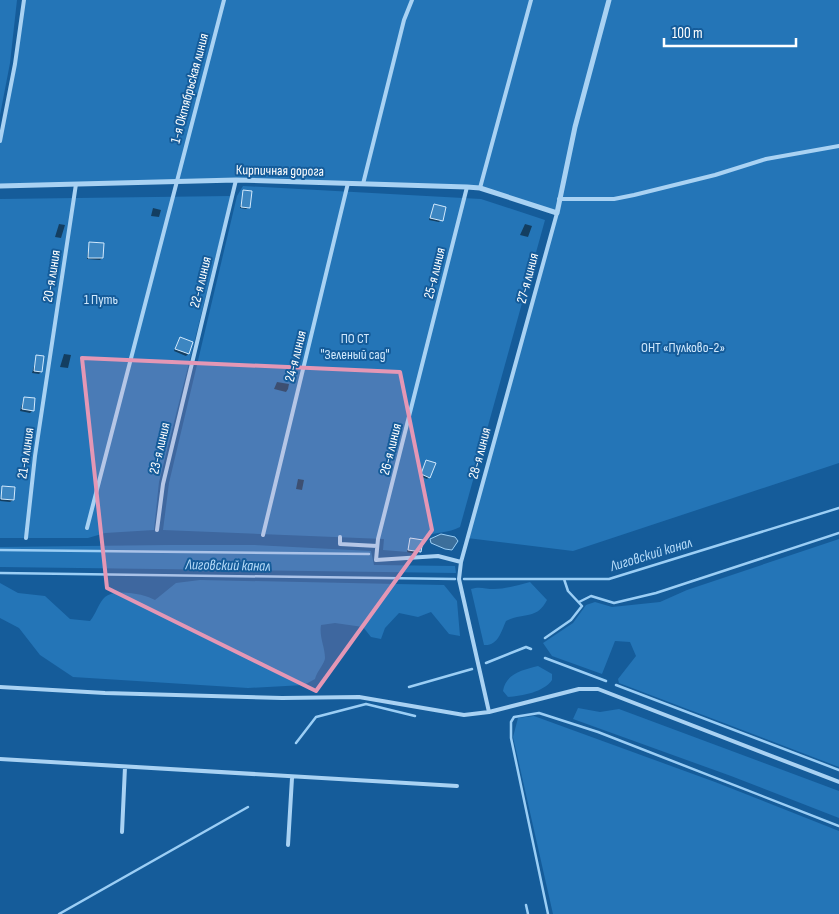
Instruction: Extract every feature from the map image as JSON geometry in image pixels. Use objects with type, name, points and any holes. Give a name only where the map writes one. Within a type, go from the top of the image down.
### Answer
[{"type":"street","points":[[557,213],[575,127],[610,0]]},
{"type":"street","name":"Кирпичная дорога","points":[[0,186],[236,180],[467,186],[480,188],[557,213]]},
{"type":"lane","points":[[0,141],[16,64],[24,0]]},
{"type":"lane","name":"1-я Октябрьская линия","points":[[87,528],[224,0]]},
{"type":"lane","points":[[363,184],[404,20],[412,0]]},
{"type":"lane","points":[[480,188],[531,0]]},
{"type":"lane","points":[[560,199],[614,199],[673,187],[766,159],[839,146]]},
{"type":"lane","name":"22-я линия","points":[[188,373],[234,196],[236,180]]},
{"type":"lane","name":"24-я линия","points":[[263,535],[348,183]]},
{"type":"lane","name":"20-я линия","points":[[48,371],[76,184]]},
{"type":"lane","name":"25-я линия","points":[[423,364],[467,186]]},
{"type":"lane","name":"27-я линия","points":[[519,350],[557,213]]},
{"type":"lane","name":"28-я линия","points":[[489,712],[459,579],[461,562],[519,350]]},
{"type":"lane","name":"26-я линия","points":[[377,546],[423,364]]},
{"type":"lane","name":"21-я линия","points":[[26,538],[48,371]]},
{"type":"lane","name":"23-я линия","points":[[157,530],[163,484],[188,373]]},
{"type":"lane","points":[[340,537],[340,544],[377,546],[376,560],[438,556],[461,562]]},
{"type":"lane","points":[[0,687],[233,696],[358,697],[464,715],[489,712],[578,689],[598,689],[839,782]]},
{"type":"lane","points":[[0,759],[292,778],[457,786]]},
{"type":"lane","points":[[122,832],[125,767]]},
{"type":"lane","points":[[288,845],[292,778]]},
{"type":"highlighted area","points":[[82,358],[400,372],[432,530],[316,691],[107,588]]},
{"type":"green space","points":[[0,0],[17,0],[10,63],[0,115]]},
{"type":"green space","name":"ОНТ «Пулково-2»","points":[[24,0],[839,0],[839,463],[573,551],[467,538],[556,213],[480,188],[236,180],[0,186],[0,139],[15,64]]},
{"type":"green space","name":"ПО СТ \"Зеленый сад\"","points":[[243,186],[481,199],[545,220],[460,527],[425,536],[421,553],[383,550],[384,539],[163,530],[169,483],[237,196]]},
{"type":"green space","name":"1 Путь","points":[[231,196],[159,482],[154,530],[105,533],[88,538],[0,538],[0,199]]},
{"type":"green space","points":[[839,539],[839,767],[619,683],[618,679],[636,656],[630,642],[615,641],[602,674],[552,656],[543,643],[573,623],[586,605],[595,602],[612,607],[660,602],[687,590]]},
{"type":"green space","points":[[254,545],[371,551],[374,565],[455,566],[456,573],[0,567],[0,547]]},
{"type":"green space","points":[[200,580],[444,585],[457,601],[460,636],[449,634],[431,612],[418,617],[399,613],[385,628],[381,639],[371,637],[363,627],[335,623],[321,625],[325,658],[315,679],[304,685],[248,688],[73,677],[40,655],[19,628],[0,618],[0,583],[18,593],[45,596],[70,619],[90,621],[103,599],[110,594],[123,592],[155,600],[176,583]]},
{"type":"green space","points":[[530,582],[547,600],[543,606],[530,615],[506,621],[496,641],[489,645],[484,645],[471,589],[512,587]]},
{"type":"green space","points":[[538,666],[552,674],[552,680],[544,688],[532,693],[508,697],[503,691],[511,676]]},
{"type":"green space","points":[[578,708],[600,712],[619,709],[839,791],[839,818],[731,776],[573,719]]},
{"type":"green space","points":[[534,716],[715,782],[839,831],[839,914],[553,914],[513,737],[518,718]]},
{"type":"shaded area","points":[[441,534],[455,537],[458,541],[452,550],[431,543],[430,539]]},
{"type":"building","points":[[243,190],[252,191],[250,208],[241,207]]},
{"type":"building","points":[[434,204],[446,207],[443,221],[430,218]]},
{"type":"building","points":[[89,242],[104,243],[103,258],[88,258]]},
{"type":"building","points":[[180,337],[193,342],[189,354],[175,349]]},
{"type":"building","points":[[36,355],[44,356],[42,372],[34,371]]},
{"type":"building","points":[[24,397],[35,398],[34,411],[22,409]]},
{"type":"building","points":[[426,460],[436,463],[430,478],[421,474]]},
{"type":"building","points":[[2,486],[15,487],[14,500],[1,499]]},
{"type":"building","points":[[410,538],[423,540],[421,552],[408,550]]},
{"type":"waterway","name":"Лиговский канал","points":[[464,579],[609,579],[839,508]]},
{"type":"waterway","points":[[579,602],[591,596],[614,603],[656,593],[839,533]]},
{"type":"waterway","points":[[0,550],[369,554]]},
{"type":"waterway","name":"Лиговский канал","points":[[0,573],[455,579]]},
{"type":"waterway","points":[[545,638],[571,620],[582,606],[568,591],[564,579]]},
{"type":"waterway","points":[[486,663],[526,647],[531,649]]},
{"type":"waterway","points":[[545,658],[606,681]]},
{"type":"waterway","points":[[409,687],[472,669]]},
{"type":"waterway","points":[[616,685],[839,770]]},
{"type":"waterway","points":[[296,743],[316,717],[366,704],[415,716]]},
{"type":"waterway","points":[[548,914],[511,738],[511,722],[514,717],[539,713],[598,732],[839,826]]},
{"type":"waterway","points":[[59,914],[248,807]]},
{"type":"waterway","points":[[526,905],[528,914]]}]
